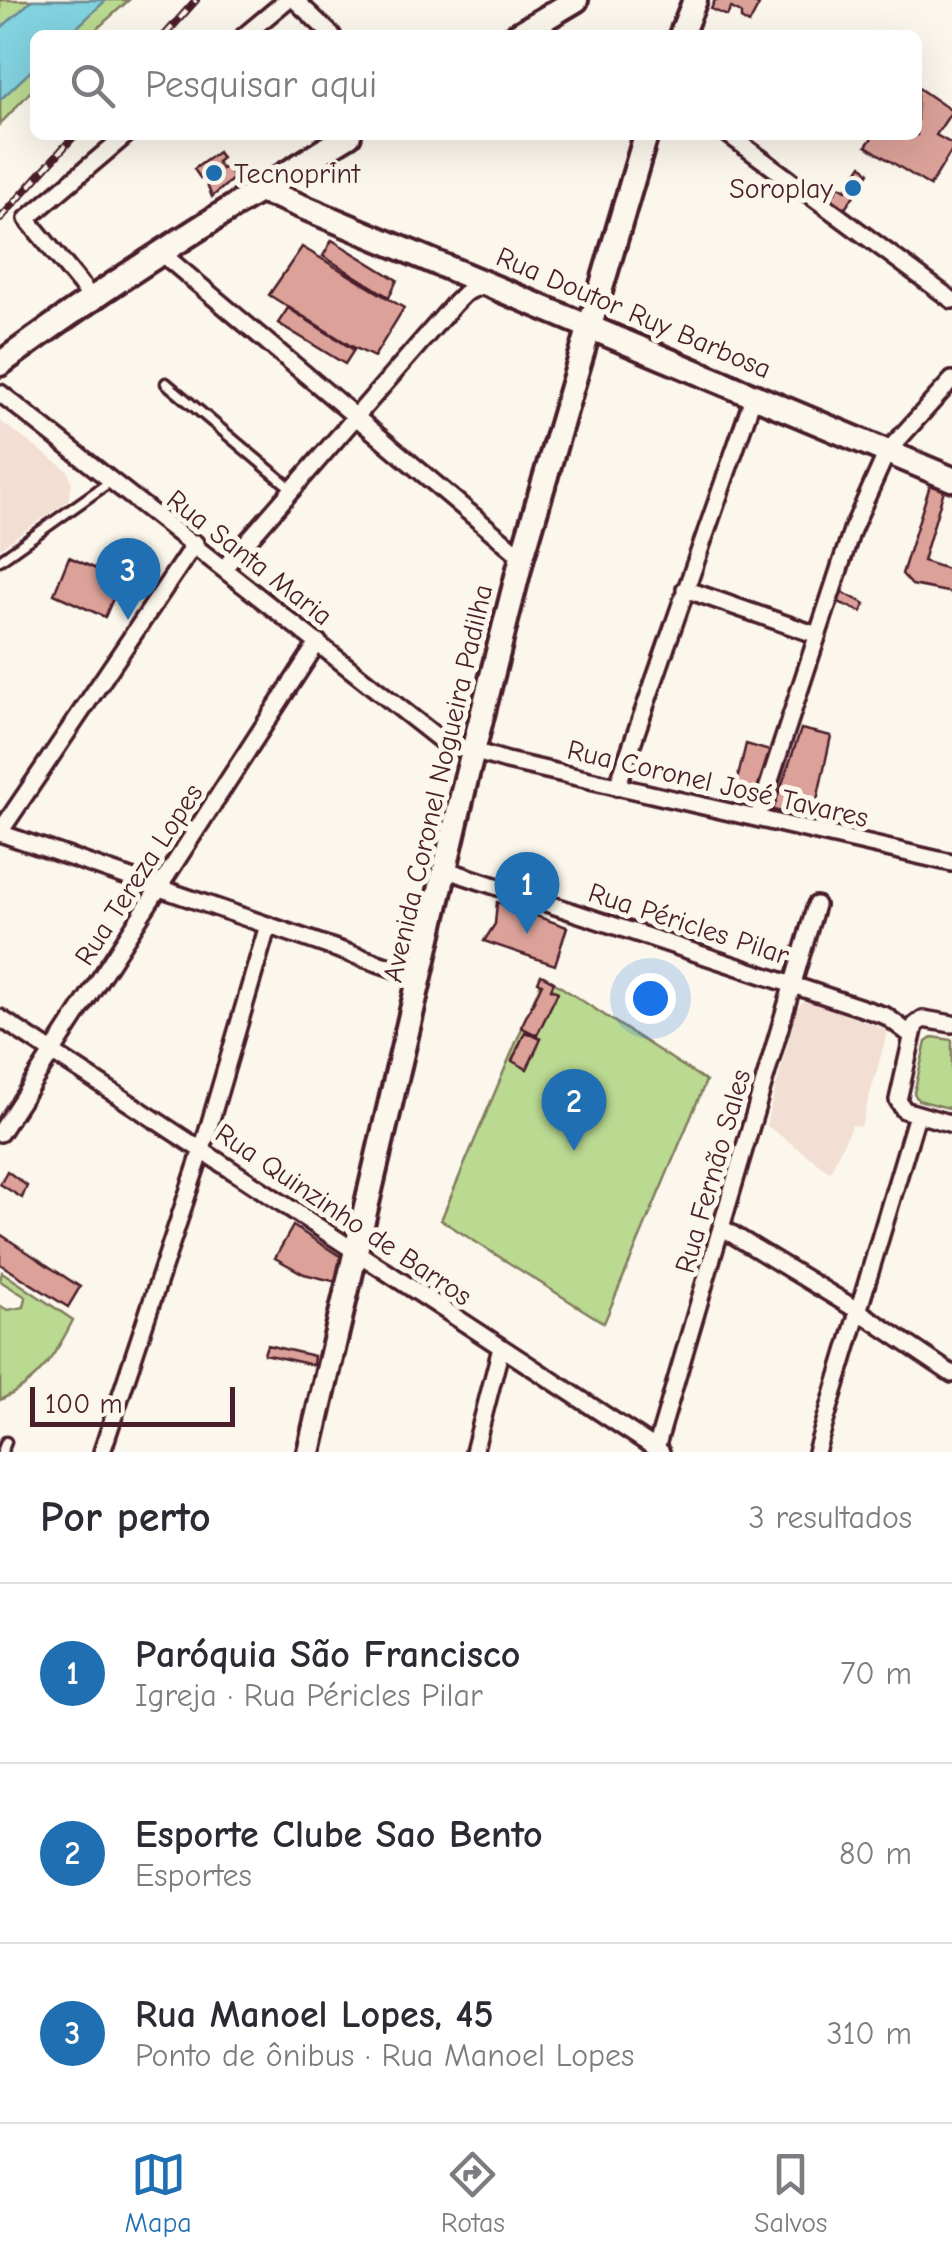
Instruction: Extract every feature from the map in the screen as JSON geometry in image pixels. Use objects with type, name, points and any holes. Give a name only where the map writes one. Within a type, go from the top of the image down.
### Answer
[{"type":"main road","points":[[526,30],[576,0]]},
{"type":"main road","points":[[683,30],[695,0]]},
{"type":"main road","points":[[0,364],[91,296],[342,140]]},
{"type":"main road","name":"Avenida Coronel Nogueira Padilha","points":[[310,1452],[522,558],[644,140]]},
{"type":"main road","points":[[288,173],[283,190],[291,202]]},
{"type":"main road","name":"Rua Doutor Ruy Barbosa","points":[[257,191],[487,283],[952,479]]},
{"type":"street","points":[[251,30],[286,0]]},
{"type":"street","points":[[295,0],[327,30]]},
{"type":"street","points":[[91,296],[27,218],[120,140]]},
{"type":"street","points":[[736,140],[952,300]]},
{"type":"street","points":[[160,251],[522,558]]},
{"type":"street","points":[[448,267],[456,281],[454,304]]},
{"type":"street","points":[[224,568],[454,304],[465,293],[487,283]]},
{"type":"street","points":[[758,817],[852,530],[887,452],[952,380]]},
{"type":"street","name":"Rua Santa Maria","points":[[0,393],[443,742],[473,752]]},
{"type":"street","points":[[617,786],[754,395]]},
{"type":"street","points":[[194,544],[0,832],[421,978]]},
{"type":"street","points":[[685,589],[816,635]]},
{"type":"street","name":"Rua Tereza Lopes","points":[[0,1133],[318,642]]},
{"type":"street","name":"Rua Coronel José Tavares","points":[[473,752],[952,863]]},
{"type":"street","name":"Rua Péricles Pilar","points":[[446,870],[791,982],[886,1016],[911,1035]]},
{"type":"street","name":"Rua Fernão Sales","points":[[657,1451],[816,904]]},
{"type":"street","points":[[102,1452],[202,1150],[268,925]]},
{"type":"street","name":"Rua Quinzinho de Barros","points":[[0,1018],[657,1451]]},
{"type":"street","points":[[952,1024],[923,1020],[915,1025],[898,1100],[904,1110],[952,1124]]},
{"type":"street","points":[[816,1452],[916,1115]]},
{"type":"street","points":[[722,1228],[857,1310],[952,1374]]},
{"type":"street","points":[[474,1452],[500,1348]]},
{"type":"lane","points":[[166,382],[292,489]]},
{"type":"lane","points":[[0,560],[111,481]]},
{"type":"lane","points":[[2,1452],[6,1442]]},
{"type":"shaded area","points":[[0,421],[68,471],[72,483],[68,501],[0,548]]},
{"type":"shaded area","points":[[802,1002],[888,1030],[861,1127],[852,1125],[830,1172],[766,1125]]},
{"type":"green space","points":[[0,0],[129,0],[96,30],[30,30],[30,92],[0,124]]},
{"type":"green space","points":[[544,976],[706,1081],[604,1323],[441,1220]]},
{"type":"green space","points":[[933,1037],[952,1040],[952,1109],[918,1100],[914,1093],[926,1042]]},
{"type":"green space","points":[[2,1272],[73,1320],[44,1367],[0,1400],[0,1306],[8,1310],[24,1307],[26,1297],[0,1281]]},
{"type":"water","points":[[32,0],[106,0],[74,30],[30,30],[30,72],[0,100],[0,29]]},
{"type":"building","points":[[715,0],[747,0],[759,5],[749,24],[731,8],[727,16],[711,9]]},
{"type":"building","points":[[922,90],[952,111],[936,135],[952,144],[952,150],[930,186],[866,146],[870,140],[922,140]]},
{"type":"building","name":"Tecnoprint","points":[[218,152],[222,158],[217,162],[222,169],[227,167],[234,178],[212,197],[204,177],[201,179],[194,169]]},
{"type":"building","name":"Soroplay","points":[[862,165],[869,173],[844,210],[830,200],[839,186],[846,190]]},
{"type":"building","points":[[332,240],[397,280],[389,297],[323,256]]},
{"type":"building","points":[[302,247],[404,308],[374,357],[269,295]]},
{"type":"building","points":[[288,308],[354,350],[345,364],[278,323]]},
{"type":"building","points":[[930,485],[944,490],[923,561],[947,569],[952,554],[952,593],[912,585],[902,574]]},
{"type":"building","points":[[69,557],[121,580],[105,617],[54,594]]},
{"type":"building","points":[[840,591],[865,604],[861,612],[836,601]]},
{"type":"building","points":[[801,729],[831,736],[813,819],[773,810]]},
{"type":"building","points":[[746,744],[770,751],[756,800],[734,793]]},
{"type":"building","points":[[497,902],[567,927],[555,965],[484,941],[495,924]]},
{"type":"building","points":[[541,975],[554,982],[551,989],[558,992],[537,1035],[521,1027],[542,984],[538,982]]},
{"type":"building","points":[[525,1032],[541,1039],[527,1069],[512,1061]]},
{"type":"building","points":[[7,1171],[27,1186],[22,1198],[0,1184]]},
{"type":"building","points":[[293,1226],[343,1258],[337,1282],[304,1274],[275,1258]]},
{"type":"building","points":[[0,1234],[80,1287],[68,1307],[0,1264]]},
{"type":"building","points":[[267,1345],[314,1356],[313,1365],[264,1354]]},
{"type":"railway","points":[[169,30],[196,0]]},
{"type":"railway","points":[[0,219],[71,140]]},
{"type":"place","name":"Tecnoprint","points":[[214,173]]},
{"type":"place","name":"Soroplay","points":[[853,188]]},
{"type":"place","name":"Rua Manoel Lopes, 45","points":[[128,620]]},
{"type":"place","name":"Paróquia São Francisco","points":[[527,934]]},
{"type":"place","name":"Esporte Clube Sao Bento","points":[[574,1151]]}]
